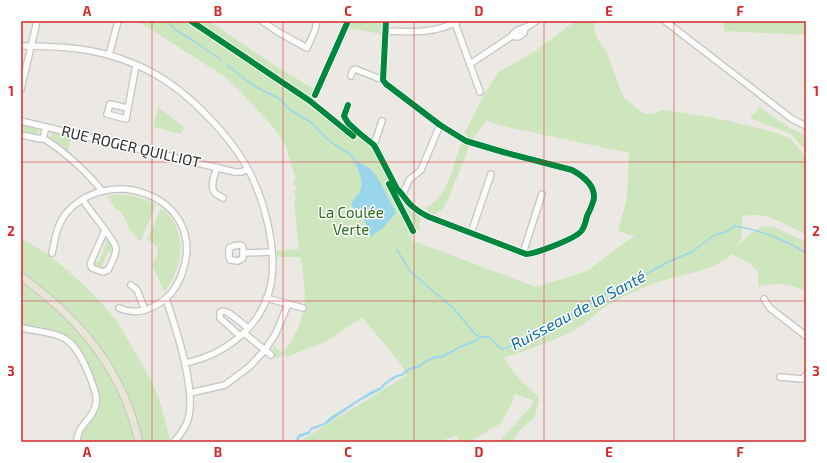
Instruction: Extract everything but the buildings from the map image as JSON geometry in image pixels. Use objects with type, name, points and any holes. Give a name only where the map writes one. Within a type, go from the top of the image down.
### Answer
[{"type":"main road","points":[[21,276],[58,306],[92,341],[117,380],[127,401],[139,442]]},
{"type":"street","points":[[21,89],[37,21]]},
{"type":"street","points":[[109,55],[118,21]]},
{"type":"street","points":[[262,21],[278,32],[307,48],[315,30],[317,21]]},
{"type":"street","points":[[383,80],[386,21]]},
{"type":"street","points":[[470,64],[512,36],[518,37],[524,33],[525,28],[536,21]]},
{"type":"street","points":[[665,21],[792,119],[806,126]]},
{"type":"street","points":[[386,31],[430,31],[457,22],[480,92]]},
{"type":"street","points":[[21,46],[79,48],[109,55],[136,64],[154,73],[175,87],[199,108],[223,134],[252,177],[264,210],[272,252],[272,274],[266,298],[260,312],[244,332],[222,350],[185,364]]},
{"type":"street","points":[[127,108],[136,64]]},
{"type":"street","points":[[348,105],[344,116],[348,123],[358,134],[374,145],[397,189],[403,194],[413,208],[429,217],[523,253],[530,254],[569,239],[582,230],[594,199],[591,187],[586,179],[572,170],[474,144],[459,137],[440,125],[386,84],[383,80],[356,69],[352,72],[351,76]]},
{"type":"street","name":"RUE ROGER QUILLIOT","points":[[21,121],[235,172],[242,172],[247,169]]},
{"type":"street","points":[[374,145],[382,121]]},
{"type":"street","points":[[403,194],[409,180],[421,170],[440,125]]},
{"type":"street","points":[[43,138],[46,127]]},
{"type":"street","points":[[21,135],[41,139],[43,138],[81,169],[102,191]]},
{"type":"street","name":"RUE ROGER QUILLIOT","points":[[217,168],[213,182],[213,190],[215,194],[223,198]]},
{"type":"street","points":[[471,233],[491,174]]},
{"type":"street","points":[[52,253],[54,237],[64,217],[72,208],[83,200],[102,191],[130,189],[146,193],[166,205],[178,218],[185,235],[187,256],[179,281],[166,299],[155,306],[145,310],[130,312],[119,308]]},
{"type":"street","points":[[523,253],[542,194]]},
{"type":"street","points":[[83,200],[115,245],[116,249],[108,270],[103,272],[92,268],[90,264],[104,230]]},
{"type":"street","points":[[244,252],[272,252]]},
{"type":"street","points":[[131,285],[137,290],[145,310]]},
{"type":"street","points":[[266,298],[303,308]]},
{"type":"street","points":[[166,299],[185,364],[190,393],[187,424],[174,442]]},
{"type":"street","points":[[764,299],[770,308],[806,336]]},
{"type":"street","points":[[190,393],[225,385],[249,367],[265,350],[282,322],[288,304]]},
{"type":"street","points":[[21,328],[56,334],[64,337],[75,347],[84,363],[95,391],[96,403],[93,412],[80,430],[78,442]]},
{"type":"street","points":[[244,332],[271,355]]},
{"type":"street","points":[[780,377],[803,379],[806,376]]},
{"type":"green space","name":"La Coulée Verte","points":[[138,21],[209,21],[274,65],[314,89],[315,95],[317,96],[315,100],[339,122],[372,147],[401,199],[421,218],[419,223],[420,229],[413,235],[411,240],[536,287],[587,271],[635,235],[618,231],[627,198],[629,153],[507,127],[486,121],[473,139],[464,134],[484,95],[498,73],[535,51],[575,21],[595,21],[594,28],[598,40],[607,53],[624,98],[645,114],[653,114],[663,110],[711,117],[774,132],[790,138],[806,157],[806,235],[783,223],[767,217],[759,215],[742,216],[742,236],[737,247],[748,235],[762,226],[774,227],[806,242],[806,291],[782,284],[772,284],[758,287],[758,272],[749,263],[732,254],[718,264],[709,268],[662,281],[633,292],[603,308],[582,326],[569,333],[504,358],[522,382],[537,395],[539,402],[534,418],[520,430],[512,442],[499,442],[532,405],[533,400],[515,394],[501,423],[472,442],[458,442],[458,435],[438,442],[299,442],[407,375],[401,364],[362,317],[329,340],[287,357],[283,353],[297,329],[304,307],[305,296],[300,257],[277,257],[276,251],[299,249],[294,202],[296,198],[294,191],[297,190],[293,182],[295,177],[285,144],[274,128],[225,77]]},
{"type":"green space","points":[[344,21],[381,21],[381,34],[348,28],[342,25]]},
{"type":"green space","points":[[723,21],[806,21],[806,35],[724,31]]},
{"type":"green space","points":[[158,107],[185,128],[182,130],[182,134],[153,127]]},
{"type":"green space","points":[[760,107],[788,127],[806,136],[806,151],[791,134],[750,118]]},
{"type":"green space","points":[[21,124],[39,129],[38,136],[21,132]]},
{"type":"green space","points":[[54,131],[71,135],[68,151],[50,137]]},
{"type":"green space","points":[[461,143],[469,146],[463,163],[447,202],[442,210],[437,212],[435,215],[425,209],[425,206],[428,207],[444,190],[450,177]]},
{"type":"green space","points":[[114,195],[136,197],[156,205],[140,242],[128,227],[121,212],[116,209],[107,196]]},
{"type":"green space","points":[[161,208],[170,217],[180,238],[179,260],[176,271],[164,292],[152,264],[157,256],[157,247],[151,241],[147,240]]},
{"type":"green space","points":[[106,237],[113,250],[112,253],[108,252],[102,266],[106,268],[103,270],[94,266],[93,264],[94,261],[98,263],[107,241],[103,240]]},
{"type":"green space","points":[[21,238],[47,254],[67,270],[89,290],[116,319],[151,380],[159,398],[172,442],[143,442],[138,424],[124,389],[107,356],[71,313],[24,274],[21,268]]},
{"type":"green space","points":[[21,282],[41,296],[66,318],[101,358],[124,401],[136,442],[80,442],[80,435],[97,406],[80,351],[74,342],[65,335],[56,331],[21,325]]},
{"type":"green space","points":[[273,345],[283,353],[277,359],[273,356]]},
{"type":"water","points":[[355,160],[373,171],[396,212],[384,227],[371,237],[361,212],[352,207],[352,202],[359,193],[361,185],[361,178]]},
{"type":"water","points":[[477,339],[479,340],[442,358],[436,358],[420,367],[410,370],[402,376],[397,377],[385,385],[382,389],[358,402],[325,425],[311,430],[310,434],[300,437],[298,442],[289,442],[296,440],[298,435],[309,431],[310,428],[324,423],[332,416],[370,392],[381,387],[384,383],[396,375],[401,374],[409,368],[419,365],[435,356],[441,356]]},
{"type":"waterway","points":[[166,21],[177,31],[221,60]]},
{"type":"waterway","points":[[227,65],[254,86],[280,99],[289,109],[312,123],[325,137],[350,154],[355,161]]},
{"type":"waterway","name":"Ruisseau de la Santé","points":[[477,340],[481,337],[489,337],[501,349],[507,348],[553,327],[607,293],[670,261],[692,252],[714,235],[726,232],[734,226],[771,236],[806,253]]},
{"type":"waterway","points":[[397,250],[410,271],[454,309],[476,335],[481,337]]},
{"type":"cycle path","points":[[191,21],[310,101],[353,136]]},
{"type":"cycle path","points":[[315,95],[348,21]]},
{"type":"cycle path","points":[[348,105],[344,116],[348,123],[374,145],[397,189],[410,204],[425,215],[526,254],[547,249],[565,241],[579,233],[583,228],[593,202],[594,193],[588,181],[580,175],[572,170],[466,141],[440,125],[386,84],[383,80],[386,21]]},
{"type":"cycle path","points":[[389,184],[413,231]]}]
